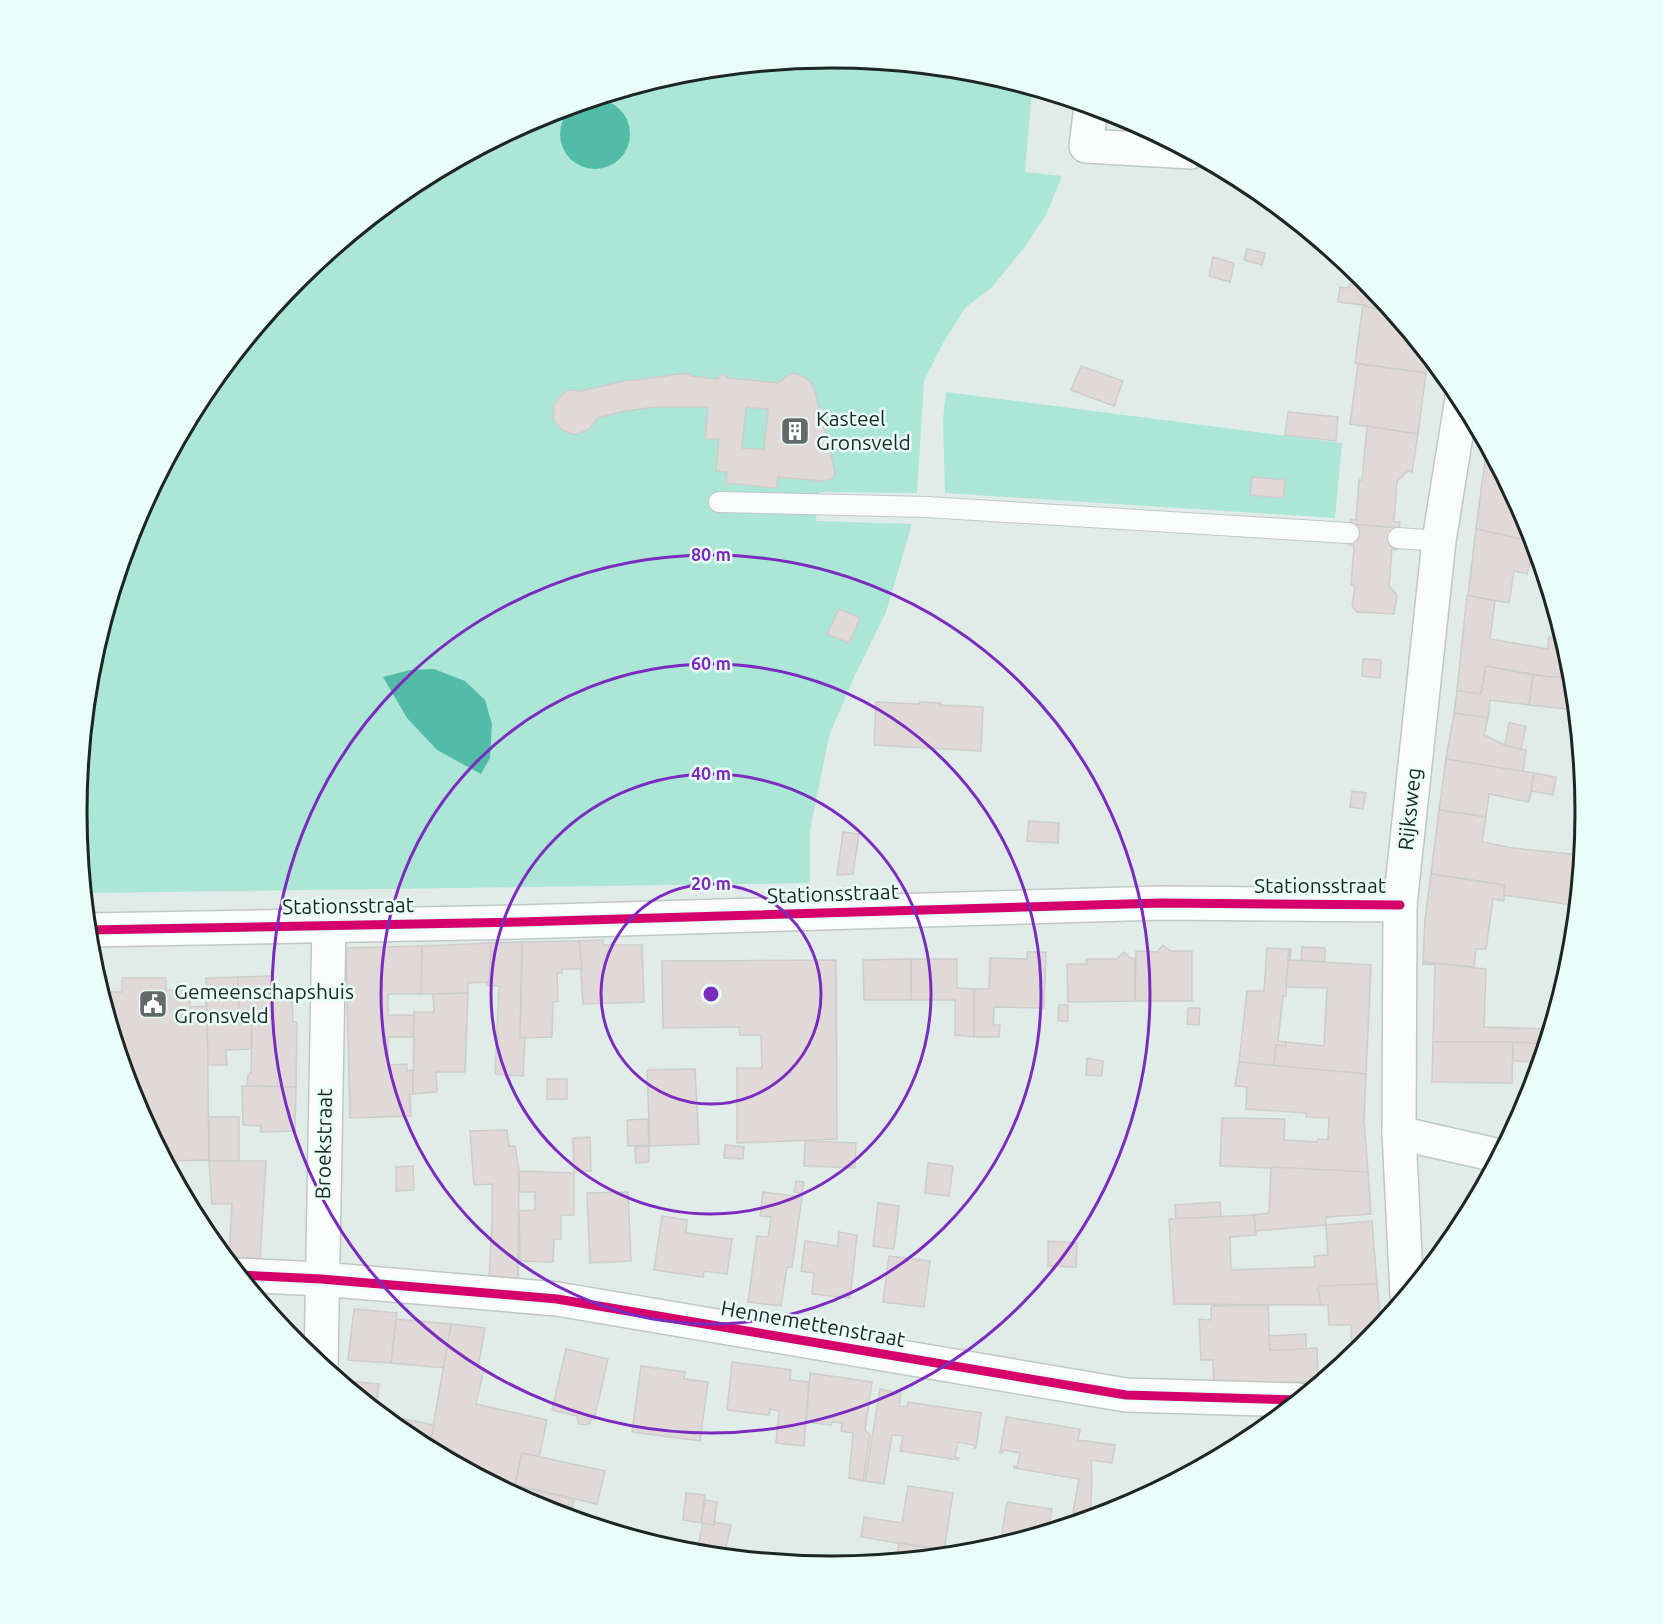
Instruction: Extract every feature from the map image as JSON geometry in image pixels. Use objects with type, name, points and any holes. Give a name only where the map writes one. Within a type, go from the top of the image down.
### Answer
[{"type":"street","points":[[1091,114],[1086,146],[1174,151]]},
{"type":"street","name":"Rijksweg","points":[[1406,1284],[1399,1133],[1400,905],[1439,541],[1460,413]]},
{"type":"street","name":"Stationsstraat","points":[[96,930],[532,921],[1161,903],[1400,905]]},
{"type":"street","name":"Broekstraat","points":[[321,1353],[329,924]]},
{"type":"street","points":[[1399,1133],[1492,1154]]},
{"type":"street","name":"Hennemettenstraat","points":[[250,1276],[321,1279],[557,1299],[1126,1395],[1289,1400]]},
{"type":"lane","points":[[718,502],[927,507],[1349,533]]},
{"type":"lane","points":[[1398,538],[1439,541]]},
{"type":"shaded area","points":[[783,69],[880,69],[977,82],[1031,95],[1025,172],[1062,176],[1046,215],[1023,249],[992,287],[965,308],[943,343],[924,381],[917,493],[819,492],[816,521],[912,524],[886,612],[855,675],[829,736],[810,830],[810,883],[92,893],[87,812],[89,763],[93,715],[112,619],[144,527],[164,483],[212,398],[272,321],[305,286],[378,221],[418,193],[502,144],[565,117],[560,134],[562,142],[565,150],[578,165],[600,105],[686,82],[734,74]]},
{"type":"shaded area","points":[[608,102],[620,109],[629,127],[629,141],[624,153],[620,159],[602,168],[588,168],[576,163],[570,159],[561,141],[561,127],[565,117]]},
{"type":"shaded area","points":[[946,392],[1342,443],[1335,518],[945,493],[943,419]]},
{"type":"shaded area","points":[[434,669],[465,681],[485,700],[492,724],[490,758],[481,774],[437,750],[407,718],[383,677],[410,670]]},
{"type":"building","points":[[1247,249],[1265,253],[1262,265],[1244,260]]},
{"type":"building","points":[[1213,257],[1234,263],[1230,282],[1209,276]]},
{"type":"building","points":[[1349,284],[1358,286],[1382,311],[1363,305],[1338,302],[1340,287],[1349,288]]},
{"type":"building","points":[[1363,305],[1382,311],[1427,366],[1426,373],[1355,363]]},
{"type":"building","points":[[1358,364],[1426,373],[1418,434],[1350,424]]},
{"type":"building","points":[[1081,366],[1123,381],[1114,406],[1071,390]]},
{"type":"building","name":"Kasteel Gronsveld","points":[[679,374],[718,379],[719,375],[724,374],[728,378],[778,383],[790,374],[797,374],[809,380],[814,388],[835,472],[833,478],[823,481],[778,477],[777,488],[726,483],[727,472],[716,471],[719,439],[705,439],[708,407],[655,407],[625,411],[598,418],[589,429],[578,434],[561,429],[553,419],[554,404],[565,392]],"holes":[[[746,407],[768,409],[764,450],[742,448]]]},
{"type":"building","points":[[1288,412],[1338,417],[1336,441],[1285,435]]},
{"type":"building","points":[[1367,426],[1418,434],[1412,472],[1408,471],[1397,481],[1394,522],[1400,522],[1399,528],[1350,524],[1351,519],[1356,520]]},
{"type":"building","points":[[1485,458],[1499,483],[1523,540],[1476,529]]},
{"type":"building","points":[[1252,477],[1285,480],[1283,498],[1250,495]]},
{"type":"building","points":[[1350,524],[1399,528],[1397,550],[1392,549],[1389,586],[1397,595],[1394,614],[1357,612],[1352,606],[1355,586],[1351,585],[1354,546],[1349,545]]},
{"type":"building","points":[[1476,529],[1524,539],[1531,559],[1527,574],[1514,571],[1509,603],[1468,596]]},
{"type":"building","points":[[1467,595],[1495,601],[1490,639],[1548,649],[1549,637],[1555,638],[1564,678],[1486,666],[1481,694],[1457,691]]},
{"type":"building","points":[[839,609],[860,618],[849,643],[827,634]]},
{"type":"building","points":[[1363,659],[1381,660],[1380,678],[1362,676]]},
{"type":"building","points":[[1486,666],[1533,675],[1529,705],[1490,700],[1488,718],[1454,713],[1457,691],[1481,694]]},
{"type":"building","points":[[1533,675],[1564,678],[1569,709],[1529,705]]},
{"type":"building","points":[[876,702],[919,704],[920,702],[983,707],[981,751],[874,745]]},
{"type":"building","points":[[1454,713],[1488,718],[1484,735],[1505,745],[1526,750],[1523,772],[1446,759]]},
{"type":"building","points":[[1509,723],[1526,726],[1521,749],[1505,745]]},
{"type":"building","points":[[1446,759],[1534,773],[1529,802],[1489,794],[1486,817],[1439,810]]},
{"type":"building","points":[[1534,773],[1556,777],[1553,795],[1531,791]]},
{"type":"building","points":[[1352,791],[1366,793],[1363,809],[1350,807]]},
{"type":"building","points":[[1439,810],[1486,817],[1482,842],[1513,848],[1574,854],[1570,905],[1503,895],[1504,885],[1431,874]]},
{"type":"building","points":[[1029,821],[1059,823],[1058,843],[1027,841]]},
{"type":"building","points":[[843,832],[859,834],[853,874],[837,875]]},
{"type":"building","points":[[1431,874],[1504,885],[1504,901],[1493,899],[1486,949],[1476,949],[1474,967],[1423,962],[1425,919]]},
{"type":"building","points":[[603,940],[603,945],[642,945],[644,1002],[583,1004],[579,941]]},
{"type":"building","points":[[579,941],[582,969],[562,969],[562,973],[557,973],[558,1001],[553,1002],[552,1037],[520,1038],[522,942]]},
{"type":"building","points":[[522,942],[520,1038],[525,1037],[523,1076],[495,1074],[499,986],[487,985],[491,943]]},
{"type":"building","points":[[491,943],[489,982],[468,983],[468,993],[421,994],[422,946]]},
{"type":"building","points":[[1163,945],[1170,951],[1192,951],[1192,1001],[1135,1001],[1136,951],[1157,952]]},
{"type":"building","points":[[422,946],[421,994],[388,994],[388,1015],[414,1015],[413,1037],[388,1037],[388,1065],[407,1064],[407,1071],[413,1070],[413,1094],[410,1094],[411,1116],[350,1118],[346,948]]},
{"type":"building","points":[[1302,947],[1325,948],[1325,962],[1301,960]]},
{"type":"building","points":[[1267,948],[1289,949],[1286,996],[1283,996],[1278,1041],[1286,1042],[1286,1046],[1276,1045],[1274,1066],[1239,1062],[1247,991],[1264,991]]},
{"type":"building","points":[[1289,949],[1291,949],[1290,960],[1371,965],[1366,1074],[1274,1066],[1276,1045],[1286,1046],[1286,1042],[1324,1046],[1327,988],[1286,987]]},
{"type":"building","points":[[1027,952],[1046,952],[1044,1008],[994,1007],[993,1025],[1000,1025],[999,1037],[974,1037],[974,989],[989,989],[990,958],[1027,959]]},
{"type":"building","points":[[1124,952],[1130,958],[1135,958],[1135,1001],[1068,1002],[1067,964],[1087,964],[1086,959],[1117,959]]},
{"type":"building","points":[[911,959],[911,1000],[864,1000],[863,960]]},
{"type":"building","points":[[911,959],[957,959],[957,988],[974,989],[974,1037],[955,1035],[955,1000],[911,1000]]},
{"type":"building","points":[[836,960],[837,1139],[737,1143],[737,1068],[762,1068],[761,1035],[740,1035],[739,1027],[663,1028],[662,961]]},
{"type":"building","points":[[1423,962],[1486,969],[1484,1027],[1543,1029],[1538,1044],[1433,1042],[1435,965],[1423,964]]},
{"type":"building","points":[[272,976],[273,997],[292,997],[293,1022],[297,1022],[296,1087],[247,1086],[248,1074],[251,1073],[252,1023],[239,1023],[238,977]]},
{"type":"building","points":[[238,977],[239,1023],[252,1023],[251,1049],[226,1050],[227,1065],[207,1065],[206,978]]},
{"type":"building","points":[[122,978],[166,978],[166,990],[190,990],[190,1007],[207,1006],[209,1160],[175,1161],[164,1141],[144,1097],[112,1005],[109,992],[122,992]]},
{"type":"building","points":[[468,993],[465,1072],[436,1072],[437,1092],[413,1094],[414,1012],[434,1012],[433,994]]},
{"type":"building","points":[[1059,1005],[1068,1005],[1068,1021],[1058,1021]]},
{"type":"building","points":[[1188,1008],[1200,1008],[1199,1025],[1187,1024]]},
{"type":"building","points":[[1433,1042],[1513,1042],[1512,1083],[1432,1082]]},
{"type":"building","points":[[1513,1042],[1538,1044],[1532,1062],[1513,1061]]},
{"type":"building","points":[[1087,1058],[1103,1061],[1102,1076],[1086,1075]]},
{"type":"building","points":[[1239,1062],[1366,1074],[1364,1119],[1368,1172],[1220,1166],[1222,1118],[1285,1119],[1284,1140],[1317,1142],[1318,1139],[1328,1140],[1329,1118],[1306,1117],[1306,1113],[1246,1109],[1247,1087],[1235,1086]]},
{"type":"building","points":[[695,1069],[699,1144],[650,1146],[647,1070]]},
{"type":"building","points":[[547,1079],[567,1079],[567,1099],[547,1099]]},
{"type":"building","points":[[242,1086],[296,1087],[295,1131],[261,1132],[261,1126],[243,1125]]},
{"type":"building","points":[[209,1117],[239,1117],[239,1161],[209,1161]]},
{"type":"building","points":[[648,1119],[649,1145],[628,1146],[627,1120]]},
{"type":"building","points":[[507,1130],[509,1146],[515,1146],[519,1171],[518,1281],[489,1280],[492,1184],[474,1185],[470,1131]]},
{"type":"building","points":[[590,1137],[591,1171],[574,1171],[573,1138]]},
{"type":"building","points":[[805,1141],[856,1143],[855,1168],[804,1166]]},
{"type":"building","points":[[725,1145],[744,1147],[743,1159],[724,1158]]},
{"type":"building","points":[[649,1146],[649,1162],[636,1163],[635,1147]]},
{"type":"building","points":[[209,1161],[266,1161],[260,1259],[235,1257],[229,1249],[232,1204],[212,1204]]},
{"type":"building","points":[[928,1163],[953,1166],[949,1196],[925,1193]]},
{"type":"building","points":[[413,1166],[414,1190],[396,1191],[396,1167]]},
{"type":"building","points":[[1271,1167],[1368,1172],[1371,1214],[1326,1217],[1326,1225],[1255,1231],[1254,1215],[1269,1213]]},
{"type":"building","points":[[519,1171],[574,1173],[574,1215],[561,1215],[561,1239],[554,1239],[553,1262],[520,1261],[519,1211],[535,1210],[535,1192],[519,1192]]},
{"type":"building","points":[[796,1181],[804,1182],[802,1193],[794,1192]]},
{"type":"building","points":[[628,1192],[631,1261],[590,1263],[587,1193]]},
{"type":"building","points":[[763,1192],[802,1197],[792,1267],[787,1267],[781,1306],[748,1302],[757,1236],[768,1237],[771,1217],[760,1216]]},
{"type":"building","points":[[1220,1202],[1221,1217],[1176,1219],[1175,1205]]},
{"type":"building","points":[[878,1203],[899,1206],[894,1249],[873,1246]]},
{"type":"building","points":[[1254,1215],[1256,1235],[1230,1237],[1231,1270],[1315,1267],[1314,1256],[1328,1255],[1326,1225],[1372,1221],[1377,1284],[1318,1286],[1321,1305],[1174,1304],[1169,1219]]},
{"type":"building","points":[[662,1216],[687,1220],[686,1233],[732,1239],[727,1274],[704,1271],[703,1277],[654,1270]]},
{"type":"building","points":[[839,1232],[857,1235],[850,1298],[812,1294],[814,1273],[801,1271],[805,1241],[838,1246]]},
{"type":"building","points":[[1048,1241],[1077,1243],[1076,1267],[1048,1266]]},
{"type":"building","points":[[889,1256],[930,1261],[924,1307],[883,1302]]},
{"type":"building","points":[[1377,1284],[1380,1315],[1352,1344],[1351,1325],[1329,1325],[1328,1305],[1321,1305],[1318,1286]]},
{"type":"building","points":[[1268,1305],[1270,1350],[1317,1348],[1318,1375],[1311,1381],[1214,1386],[1213,1360],[1201,1360],[1199,1319],[1211,1320],[1211,1306]]},
{"type":"building","points":[[354,1309],[397,1313],[391,1363],[348,1360]]},
{"type":"building","points":[[396,1319],[451,1324],[445,1368],[391,1363]]},
{"type":"building","points":[[451,1324],[485,1328],[478,1367],[484,1368],[476,1404],[547,1420],[539,1457],[522,1453],[515,1485],[459,1457],[431,1439]]},
{"type":"building","points":[[1306,1334],[1306,1349],[1270,1350],[1269,1336]]},
{"type":"building","points":[[566,1349],[608,1359],[594,1420],[591,1419],[586,1425],[579,1424],[577,1416],[552,1410]]},
{"type":"building","points":[[732,1362],[791,1370],[790,1380],[809,1382],[804,1446],[776,1443],[779,1411],[770,1409],[769,1415],[727,1410]]},
{"type":"building","points":[[641,1366],[685,1372],[684,1379],[708,1382],[700,1441],[632,1432]]},
{"type":"building","points":[[810,1373],[872,1382],[865,1430],[870,1435],[863,1481],[849,1478],[853,1433],[841,1431],[842,1423],[832,1422],[831,1425],[806,1422]]},
{"type":"building","points":[[352,1382],[379,1384],[377,1402]]},
{"type":"building","points":[[880,1389],[901,1393],[899,1406],[907,1407],[908,1402],[981,1413],[976,1448],[974,1445],[958,1442],[955,1457],[959,1458],[958,1460],[900,1451],[903,1436],[892,1435],[884,1484],[865,1481]]},
{"type":"building","points":[[1006,1417],[1080,1429],[1078,1440],[1115,1445],[1112,1463],[1091,1460],[1090,1510],[1079,1514],[1073,1513],[1079,1479],[1014,1468],[1014,1466],[1017,1467],[1020,1453],[1003,1450],[1003,1453],[1000,1453]]},
{"type":"building","points":[[399,1418],[434,1425],[431,1439]]},
{"type":"building","points":[[522,1453],[605,1471],[597,1504],[515,1485]]},
{"type":"building","points":[[514,1485],[574,1499],[572,1509]]},
{"type":"building","points":[[908,1486],[953,1493],[945,1547],[934,1549],[861,1537],[864,1517],[902,1523]]},
{"type":"building","points":[[686,1493],[705,1495],[701,1523],[683,1520]]},
{"type":"building","points":[[705,1500],[717,1502],[714,1525],[701,1523]]},
{"type":"building","points":[[1007,1502],[1052,1509],[1049,1523],[1002,1536]]},
{"type":"building","points":[[714,1522],[731,1525],[726,1549],[698,1544],[703,1523],[714,1525]]},
{"type":"building","points":[[899,1543],[933,1548],[929,1550],[897,1553]]},
{"type":"cycle path","points":[[96,930],[520,922],[1161,903],[1400,905]]},
{"type":"cycle path","points":[[250,1276],[321,1279],[557,1299],[1126,1395],[1289,1400]]},
{"type":"place","name":"Kasteel Gronsveld","points":[[795,431]]},
{"type":"place","name":"Gemeenschapshuis Gronsveld","points":[[153,1004]]}]
